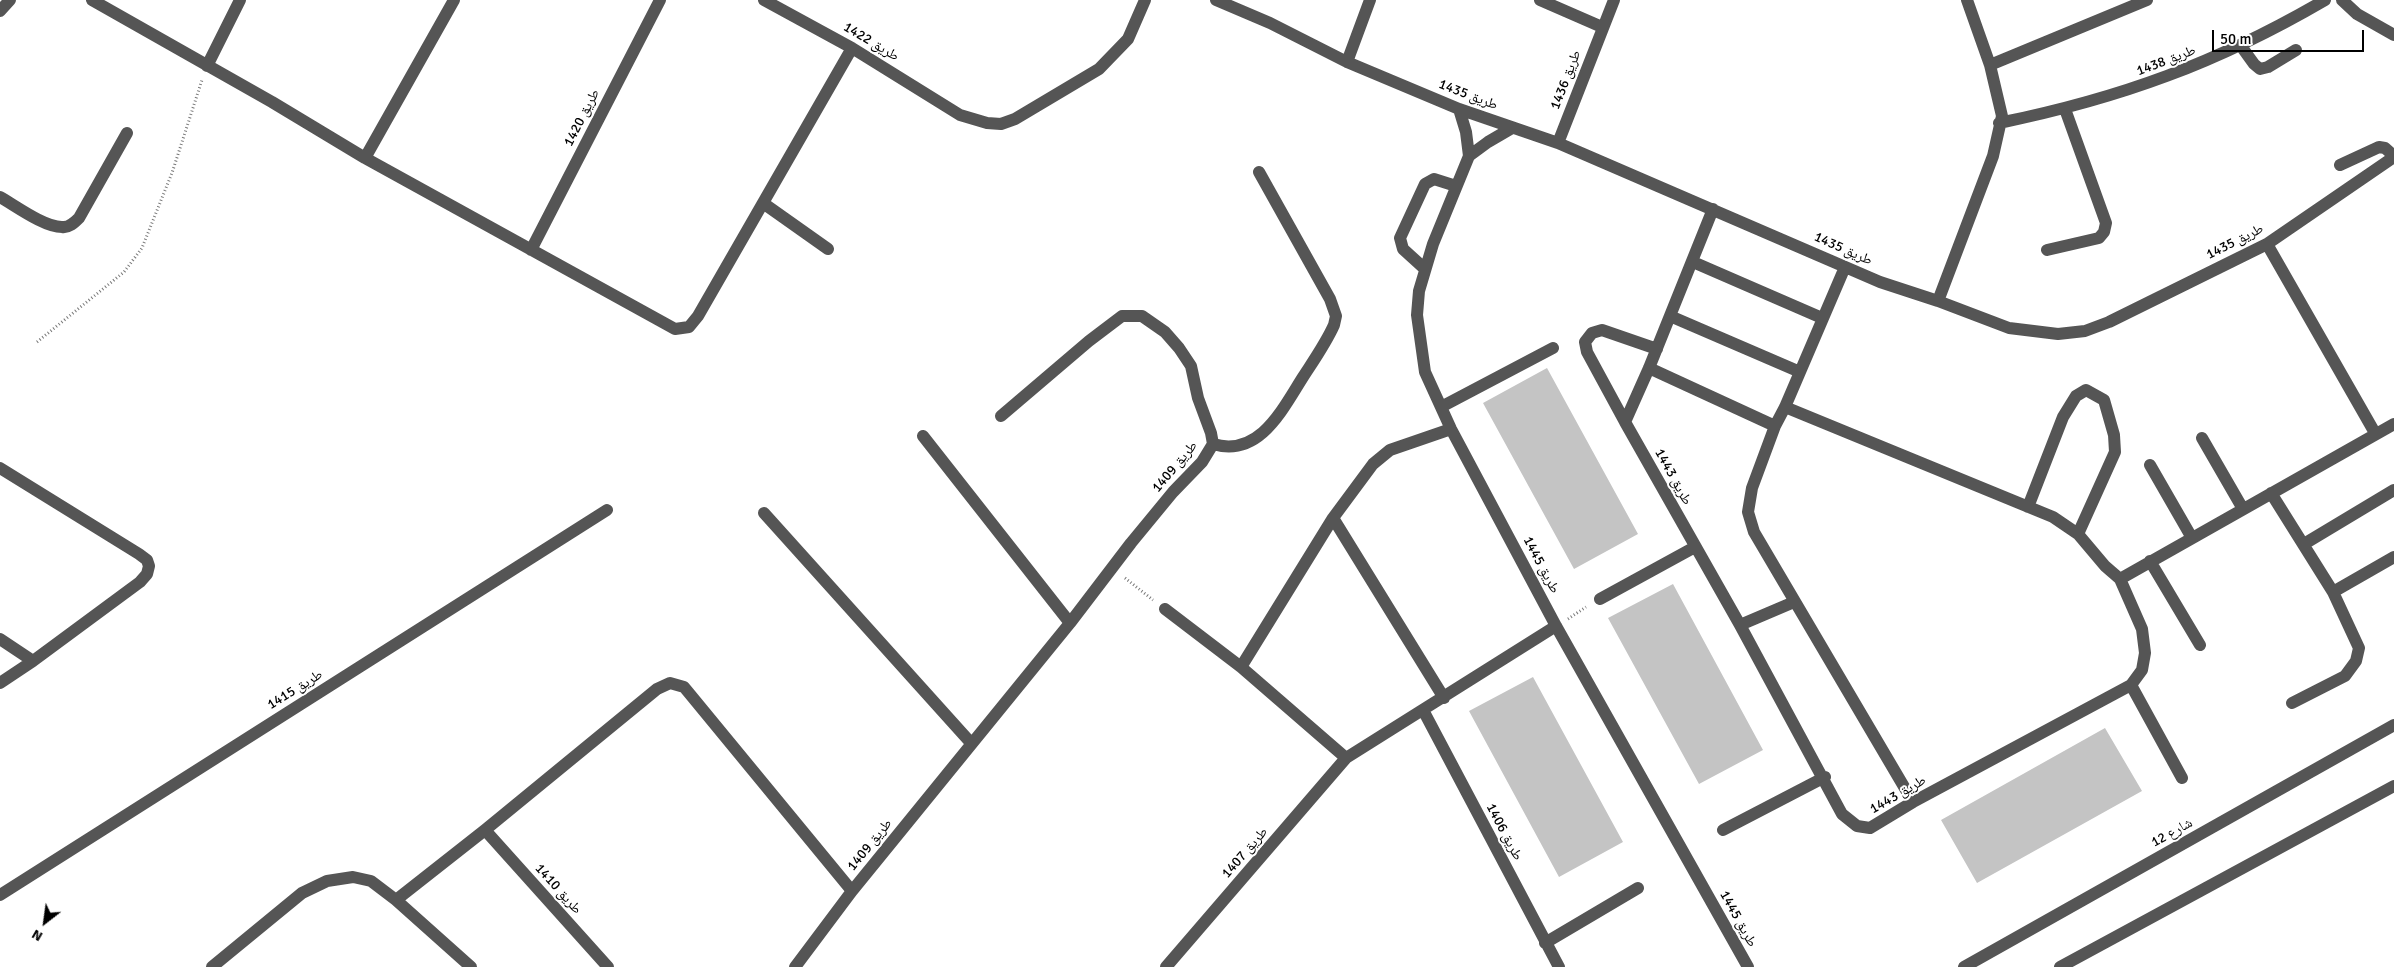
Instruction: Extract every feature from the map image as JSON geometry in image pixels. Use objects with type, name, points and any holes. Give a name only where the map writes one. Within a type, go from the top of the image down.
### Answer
[{"type":"street","points":[[0,11],[10,0]]},
{"type":"street","points":[[92,0],[272,102],[365,158],[668,326],[682,329],[694,322],[852,48]]},
{"type":"street","points":[[207,66],[240,0]]},
{"type":"street","points":[[365,158],[454,0]]},
{"type":"street","name":"طريق 1420","points":[[531,250],[660,0]]},
{"type":"street","name":"طريق 1422","points":[[764,0],[852,48],[960,115],[987,123],[1001,124],[1015,119],[1091,74],[1113,56],[1128,39],[1145,0]]},
{"type":"street","name":"طريق 1435","points":[[1216,0],[1270,23],[1347,62],[1459,109],[1558,143],[1880,282],[1938,301],[2009,328],[2058,334],[2085,331],[2109,322],[2266,244],[2394,157]]},
{"type":"street","points":[[1347,62],[1370,0]]},
{"type":"street","points":[[1540,0],[1602,27]]},
{"type":"street","name":"طريق 1436","points":[[1558,143],[1614,0]]},
{"type":"street","points":[[1990,65],[2147,0]]},
{"type":"street","name":"طريق 1438","points":[[1999,123],[2065,109],[2125,92],[2184,71],[2241,46],[2325,0]]},
{"type":"street","points":[[2342,0],[2357,14],[2394,35]]},
{"type":"street","points":[[1938,301],[1993,156],[2002,116],[1990,65],[1969,1]]},
{"type":"street","points":[[2241,46],[2260,69],[2268,67],[2296,50]]},
{"type":"street","points":[[1459,109],[1466,132],[1469,156]]},
{"type":"street","points":[[2047,250],[2099,238],[2104,232],[2106,223],[2065,109]]},
{"type":"street","name":"طريق 1445","points":[[1512,128],[1493,138],[1469,156],[1432,244],[1419,292],[1416,315],[1425,372],[1451,429],[1556,626],[1748,967]]},
{"type":"street","points":[[0,197],[49,224],[63,228],[73,224],[79,218],[126,133]]},
{"type":"street","points":[[2340,165],[2379,147],[2386,148],[2394,157]]},
{"type":"street","points":[[1213,444],[1223,447],[1243,445],[1268,429],[1334,325],[1336,316],[1330,299],[1258,172]]},
{"type":"street","points":[[1426,269],[1403,249],[1400,244],[1401,234],[1425,184],[1434,179],[1456,186]]},
{"type":"street","points":[[763,203],[828,249]]},
{"type":"street","points":[[1625,422],[1693,262],[1713,209]]},
{"type":"street","points":[[2266,244],[2375,434]]},
{"type":"street","points":[[1693,262],[1822,318]]},
{"type":"street","points":[[1845,267],[1775,426],[1752,488],[1748,512],[1754,532],[1913,802]]},
{"type":"street","name":"طريق 1409","points":[[796,967],[852,891],[1070,623],[1173,492],[1202,462],[1213,444],[1212,433],[1198,398],[1191,366],[1165,332],[1142,316],[1122,316],[1089,341],[1001,416]]},
{"type":"street","points":[[1670,316],[1800,372]]},
{"type":"street","name":"طريق 1443","points":[[1656,349],[1602,330],[1592,333],[1585,342],[1587,352],[1625,422],[1694,547],[1740,625],[1842,814],[1857,826],[1870,828],[1913,802],[2131,686]]},
{"type":"street","points":[[1441,407],[1553,348]]},
{"type":"street","points":[[1649,368],[1775,426]]},
{"type":"street","points":[[2028,507],[2063,418],[2076,396],[2086,390],[2096,394],[2104,400],[2112,422],[2115,452],[2078,534]]},
{"type":"street","points":[[1785,407],[2053,517],[2078,534],[2105,566],[2120,579],[2142,630],[2145,653],[2142,670],[2131,686],[2182,778]]},
{"type":"street","points":[[2120,579],[2394,424]]},
{"type":"street","points":[[1241,667],[1333,518],[1373,464],[1390,450],[1451,429]]},
{"type":"street","points":[[922,436],[1070,623]]},
{"type":"street","points":[[2202,438],[2243,509]]},
{"type":"street","points":[[2150,465],[2192,538]]},
{"type":"street","points":[[0,468],[139,554],[147,560],[150,566],[147,574],[140,582],[0,684]]},
{"type":"street","points":[[2304,544],[2394,490]]},
{"type":"street","points":[[2271,492],[2333,592],[2359,648],[2356,661],[2345,676],[2292,703]]},
{"type":"street","name":"طريق 1415","points":[[0,895],[606,510]]},
{"type":"street","points":[[764,512],[971,743]]},
{"type":"street","points":[[1333,518],[1444,698]]},
{"type":"street","points":[[1600,599],[1694,547]]},
{"type":"street","points":[[2333,592],[2394,556]]},
{"type":"street","points":[[2150,561],[2200,645]]},
{"type":"street","points":[[1740,625],[1794,602]]},
{"type":"street","points":[[1165,609],[1241,667],[1346,758]]},
{"type":"street","name":"طريق 1407","points":[[1166,967],[1346,758],[1556,626]]},
{"type":"street","points":[[0,639],[33,661]]},
{"type":"street","points":[[396,900],[657,689],[670,683],[677,684],[688,693],[852,891]]},
{"type":"street","name":"طريق 1406","points":[[1423,710],[1558,967]]},
{"type":"street","name":"شارع 12","points":[[1964,967],[2394,725]]},
{"type":"street","points":[[1723,830],[1824,778]]},
{"type":"street","points":[[2060,967],[2394,786]]},
{"type":"street","name":"طريق 1410","points":[[484,830],[608,967]]},
{"type":"street","points":[[212,967],[302,893],[326,881],[352,877],[371,881],[396,900],[471,967]]},
{"type":"street","points":[[1545,943],[1638,888]]},
{"type":"path","points":[[37,342],[124,272],[142,248],[172,173],[207,66]]},
{"type":"path","points":[[1112,568],[1165,609]]},
{"type":"path","points":[[1556,626],[1600,599]]},
{"type":"building","points":[[1547,368],[1638,534],[1574,569],[1483,403]]},
{"type":"building","points":[[1673,584],[1763,750],[1699,784],[1608,618]]},
{"type":"building","points":[[1533,677],[1623,842],[1559,877],[1469,711]]},
{"type":"building","points":[[2105,728],[2142,791],[1977,883],[1941,820]]}]
